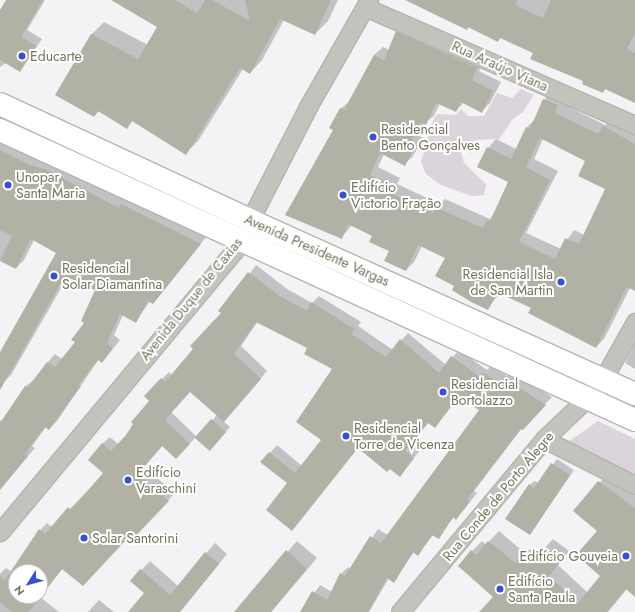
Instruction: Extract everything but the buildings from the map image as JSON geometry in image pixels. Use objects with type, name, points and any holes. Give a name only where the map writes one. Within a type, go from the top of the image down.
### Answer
[{"type":"main road","name":"Avenida Presidente Vargas","points":[[0,104],[635,394]]},
{"type":"main road","name":"Avenida Presidente Vargas","points":[[0,130],[635,420]]},
{"type":"street","name":"Rua Araújo Viana","points":[[367,4],[635,125]]},
{"type":"street","name":"Avenida Duque de Caxias","points":[[0,532],[240,240],[252,220],[309,105],[367,4]]},
{"type":"street","name":"Rua Conde de Porto Alegre","points":[[400,612],[544,439],[604,380],[635,322]]},
{"type":"street","points":[[544,439],[635,485]]},
{"type":"shaded area","points":[[521,89],[534,95],[523,112],[513,119],[499,139],[475,140],[461,152],[464,163],[486,184],[484,195],[472,196],[441,185],[426,174],[421,162],[434,118],[438,114],[456,115],[461,109],[468,116],[484,116],[497,93],[512,98]]},
{"type":"shaded area","points":[[598,421],[635,439],[635,475],[568,442]]},
{"type":"place","name":"Educarte","points":[[22,56]]},
{"type":"place","name":"Residencial Bento Gonçalves","points":[[373,137]]},
{"type":"place","name":"Unopar Santa Maria","points":[[8,185]]},
{"type":"place","name":"Edifício Victorio Fração","points":[[343,195]]},
{"type":"place","name":"Residencial Solar Diamantina","points":[[54,276]]},
{"type":"place","name":"Residencial Isla de San Martin","points":[[561,282]]},
{"type":"place","name":"Residencial Bortolazzo","points":[[443,392]]},
{"type":"place","name":"Residencial Torre de Vicenza","points":[[346,436]]},
{"type":"place","name":"Edifício Varaschini","points":[[128,480]]},
{"type":"place","name":"Solar Santorini","points":[[84,538]]},
{"type":"place","name":"Edifício Gouveia","points":[[626,556]]},
{"type":"place","name":"Edifício Santa Paula","points":[[500,589]]}]
